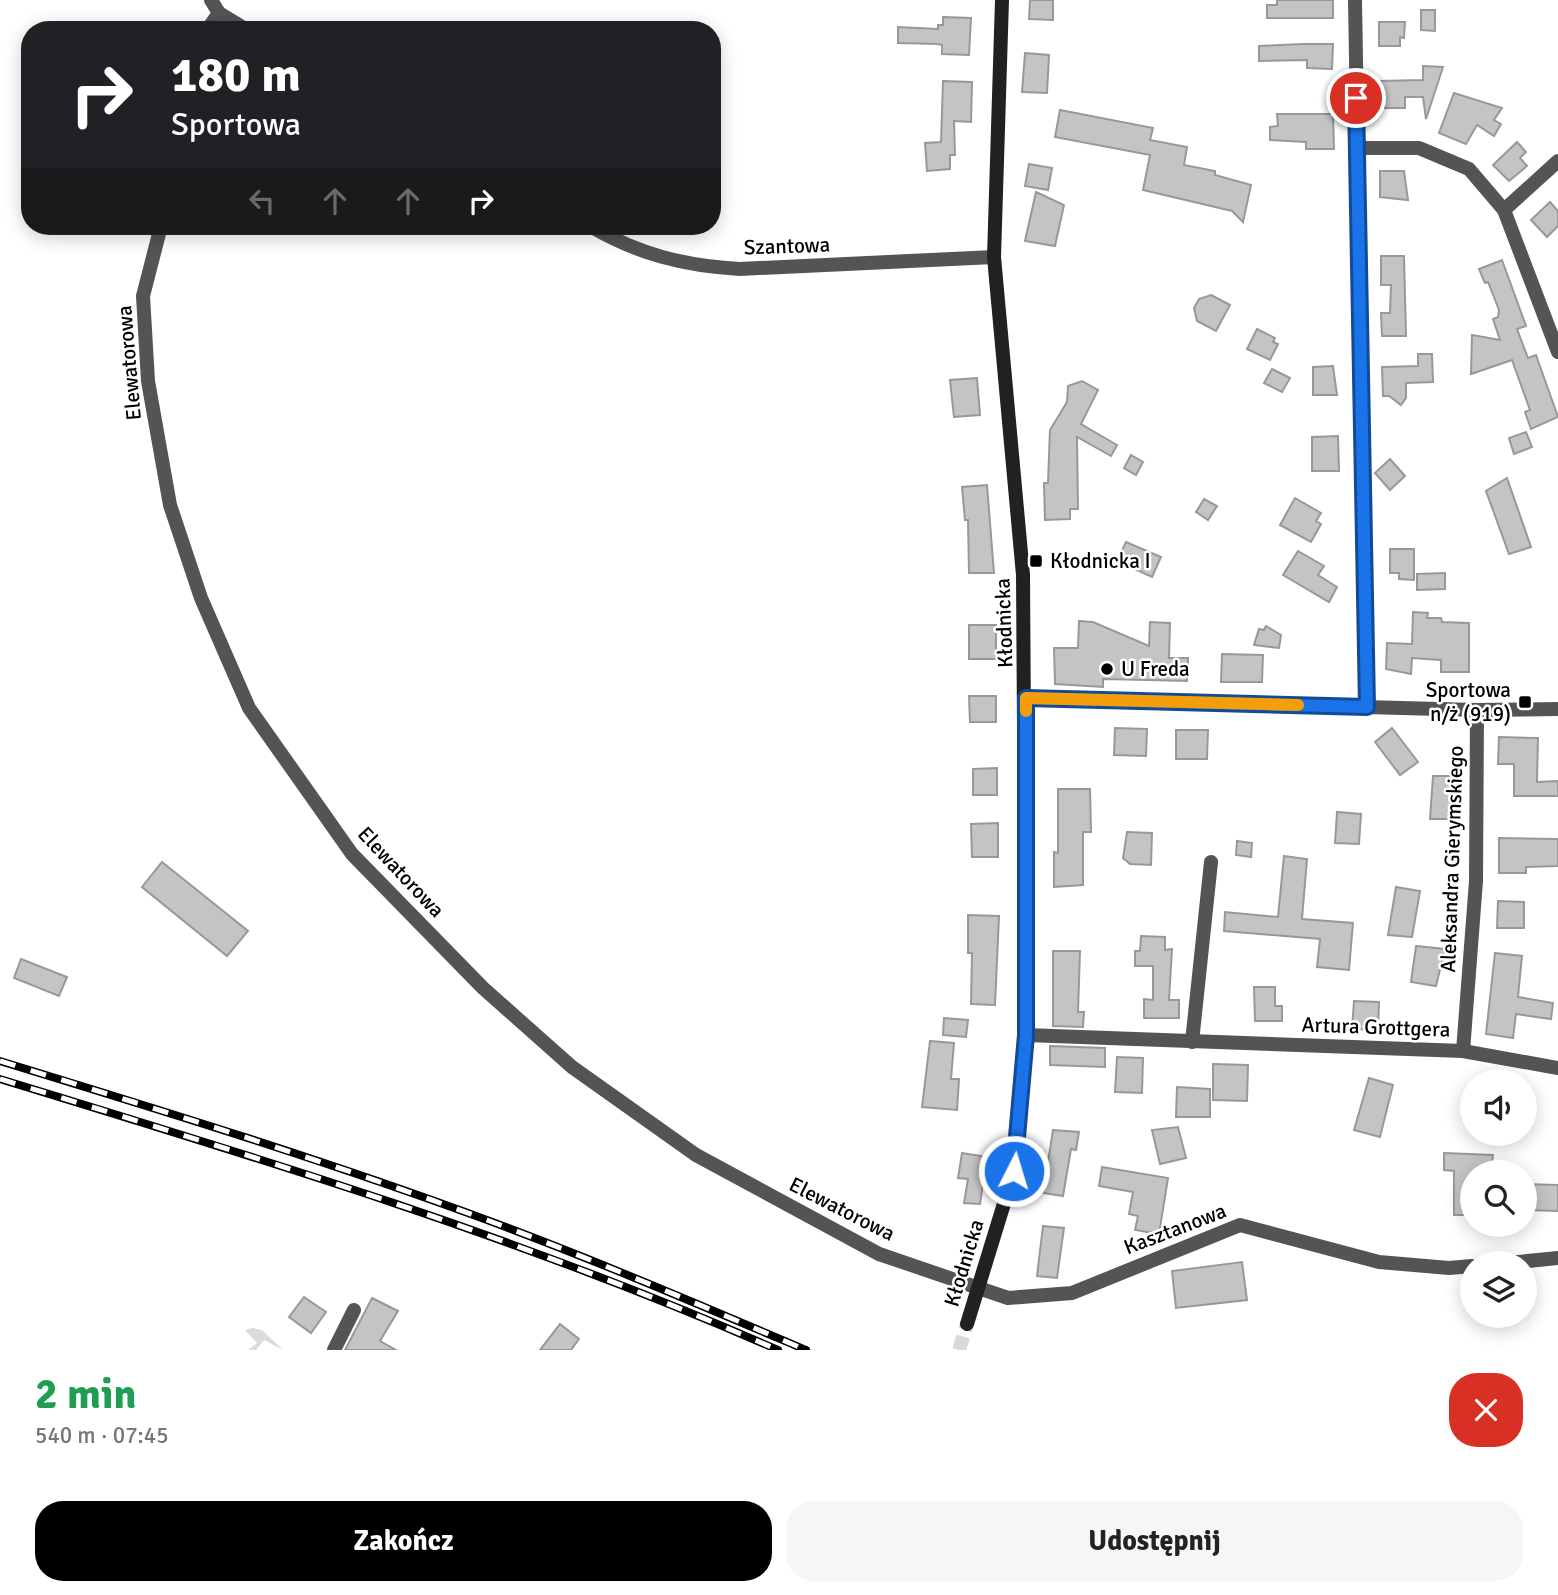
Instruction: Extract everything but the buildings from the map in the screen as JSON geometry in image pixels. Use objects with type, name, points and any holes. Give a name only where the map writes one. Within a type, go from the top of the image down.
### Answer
[{"type":"main road","name":"Kłodnicka","points":[[967,1324],[1014,1171],[1026,1035],[1026,698],[1023,575],[994,257],[1002,0]]},
{"type":"street","points":[[211,0],[219,13],[232,21]]},
{"type":"street","points":[[1355,0],[1367,707]]},
{"type":"street","points":[[213,21],[219,13]]},
{"type":"street","points":[[1357,148],[1419,148],[1469,169],[1504,210],[1558,352]]},
{"type":"street","points":[[1504,210],[1558,161]]},
{"type":"street","name":"Elewatorowa","points":[[159,235],[143,296],[148,381],[170,505],[201,598],[249,708],[352,854],[482,988],[572,1067],[696,1155],[879,1254],[979,1287]]},
{"type":"street","name":"Szantowa","points":[[608,235],[639,251],[699,267],[740,269],[994,257]]},
{"type":"street","points":[[1026,698],[1477,710],[1558,709]]},
{"type":"street","name":"Aleksandra Gierymskiego","points":[[1463,1051],[1476,881],[1477,710]]},
{"type":"street","points":[[1192,1042],[1210,862]]},
{"type":"street","name":"Artura Grottgera","points":[[1026,1035],[1463,1051],[1558,1068]]},
{"type":"street","name":"Kasztanowa","points":[[979,1287],[1008,1298],[1072,1293],[1240,1225],[1378,1262],[1436,1268],[1460,1267]]},
{"type":"street","points":[[1537,1260],[1558,1258]]},
{"type":"street","points":[[334,1350],[354,1310]]},
{"type":"shaded area","points":[[245,1330],[262,1330],[283,1350],[264,1340],[256,1350],[248,1350],[257,1343]]},
{"type":"tunnel","points":[[959,1350],[967,1324]]},
{"type":"railway","points":[[0,1061],[245,1137],[427,1198],[568,1251],[806,1350]]},
{"type":"railway","points":[[0,1079],[393,1203],[587,1272],[778,1350]]},
{"type":"slow traffic","points":[[1026,711],[1026,698],[1298,705]]},
{"type":"place","name":"Kłodnicka I","points":[[1036,561]]},
{"type":"place","name":"U Freda","points":[[1107,669]]},
{"type":"place","name":"Sportowa n/ż (919)","points":[[1525,702]]},
{"type":"route","points":[[1014,1171],[1026,1035],[1026,698],[1367,707],[1356,98]]}]
